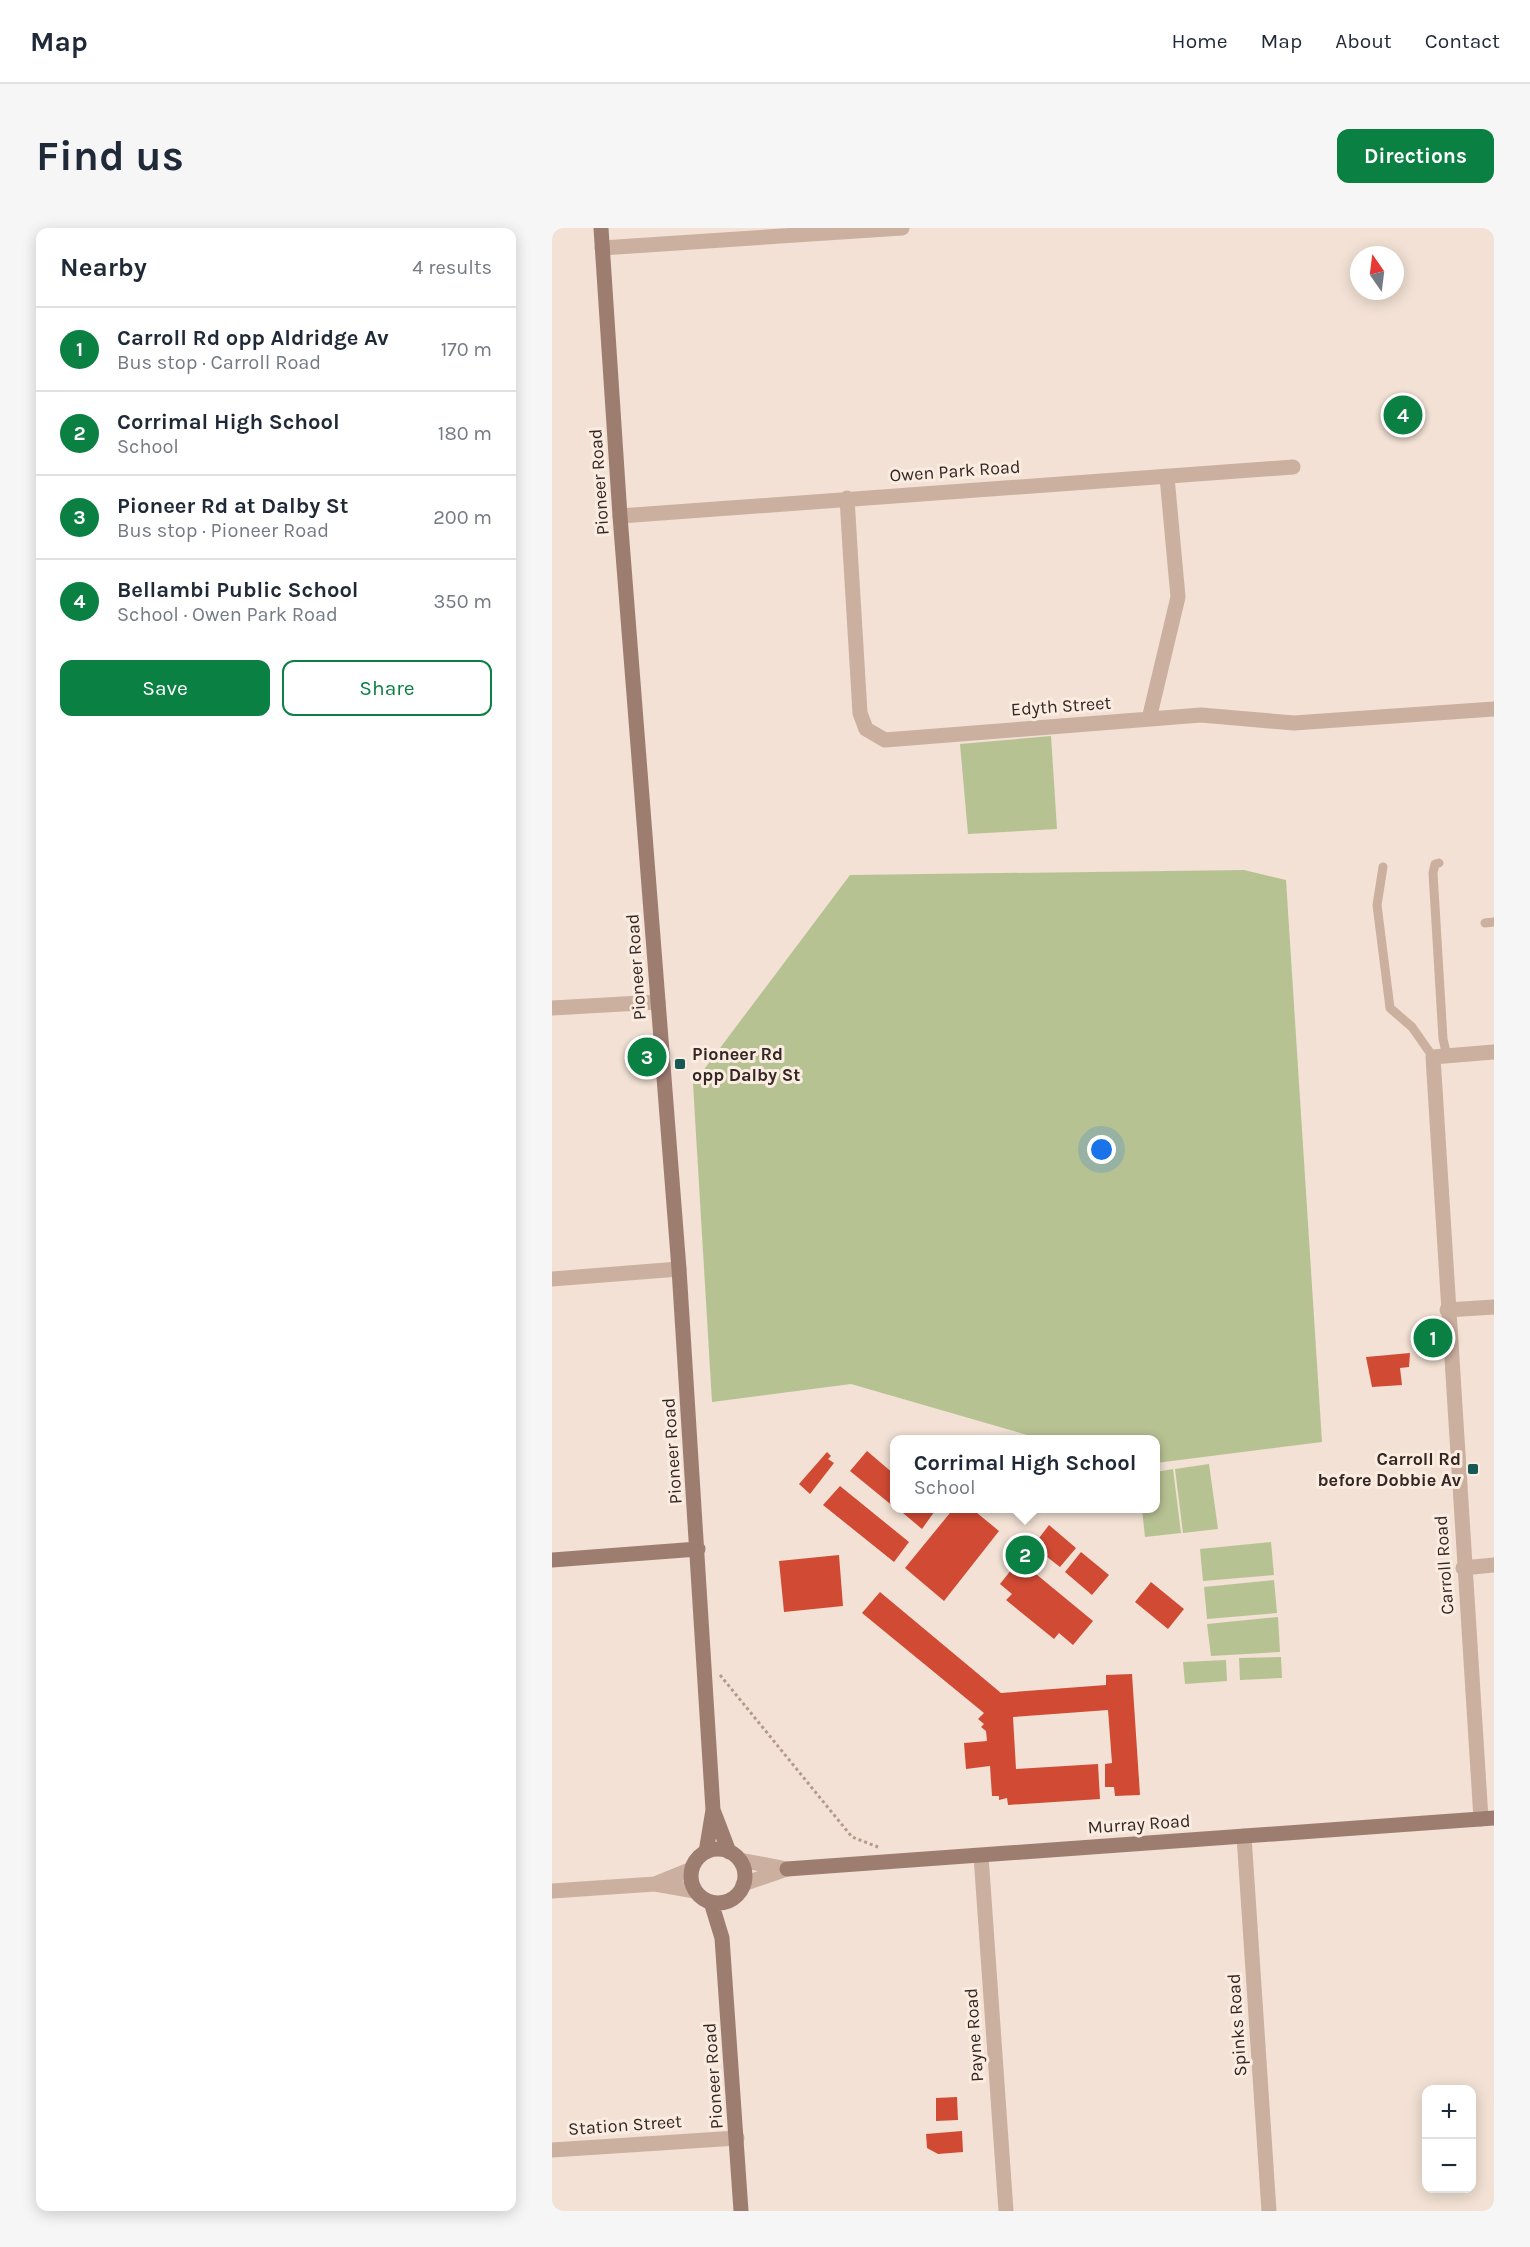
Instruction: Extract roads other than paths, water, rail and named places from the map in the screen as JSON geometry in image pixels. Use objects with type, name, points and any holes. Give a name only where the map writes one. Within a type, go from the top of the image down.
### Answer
[{"type":"main road","name":"Pioneer Road","points":[[601,228],[620,516],[679,1269],[698,1549],[713,1810],[706,1852]]},
{"type":"main road","points":[[552,1560],[698,1549]]},
{"type":"main road","name":"Pioneer Road","points":[[713,1810],[734,1856]]},
{"type":"main road","name":"Murray Road","points":[[787,1869],[1487,1818]]},
{"type":"main road","points":[[717,1849],[734,1856],[744,1870],[743,1884],[733,1899],[723,1903],[711,1902],[695,1891],[691,1880],[692,1869],[697,1859],[706,1852],[717,1849]]},
{"type":"main road","name":"Pioneer Road","points":[[722,1938],[733,1899]]},
{"type":"main road","name":"Pioneer Road","points":[[711,1902],[722,1938],[741,2211]]},
{"type":"street","points":[[602,249],[844,230],[902,228]]},
{"type":"street","name":"Owen Park Road","points":[[620,516],[1293,467]]},
{"type":"street","points":[[1149,719],[1178,597],[1167,477]]},
{"type":"street","name":"Edyth Street","points":[[847,498],[860,713],[866,729],[885,740],[1202,715],[1294,723],[1494,709]]},
{"type":"street","points":[[552,1008],[658,1002]]},
{"type":"street","points":[[1440,1056],[1494,1052]]},
{"type":"street","name":"Carroll Road","points":[[1440,1056],[1447,1310],[1464,1568],[1487,1818]]},
{"type":"street","points":[[552,1279],[679,1269]]},
{"type":"street","points":[[1447,1310],[1494,1306]]},
{"type":"street","points":[[1464,1568],[1494,1565]]},
{"type":"street","name":"Spinks Road","points":[[1244,1836],[1269,2211]]},
{"type":"street","name":"Murray Road","points":[[734,1856],[787,1869]]},
{"type":"street","name":"Payne Road","points":[[981,1856],[1006,2211]]},
{"type":"street","points":[[655,1884],[692,1869]]},
{"type":"street","name":"Murray Road","points":[[743,1884],[787,1869]]},
{"type":"street","points":[[552,1891],[655,1884],[695,1891]]},
{"type":"street","name":"Station Street","points":[[552,2150],[737,2138]]},
{"type":"lane","points":[[1439,863],[1434,870],[1434,903],[1443,1039],[1440,1056]]},
{"type":"lane","points":[[1383,867],[1377,905],[1390,1008],[1440,1056]]},
{"type":"place","name":"Bellambi Public School","points":[[1403,415]]},
{"type":"place","name":"Pioneer Rd at Dalby St","points":[[647,1057]]},
{"type":"place","name":"Pioneer Rd opp Dalby St","points":[[680,1064]]},
{"type":"place","name":"Carroll Rd opp Aldridge Av","points":[[1433,1338]]},
{"type":"place","name":"Carroll Rd before Dobbie Av","points":[[1473,1469]]},
{"type":"place","name":"Corrimal High School","points":[[1025,1555]]}]
